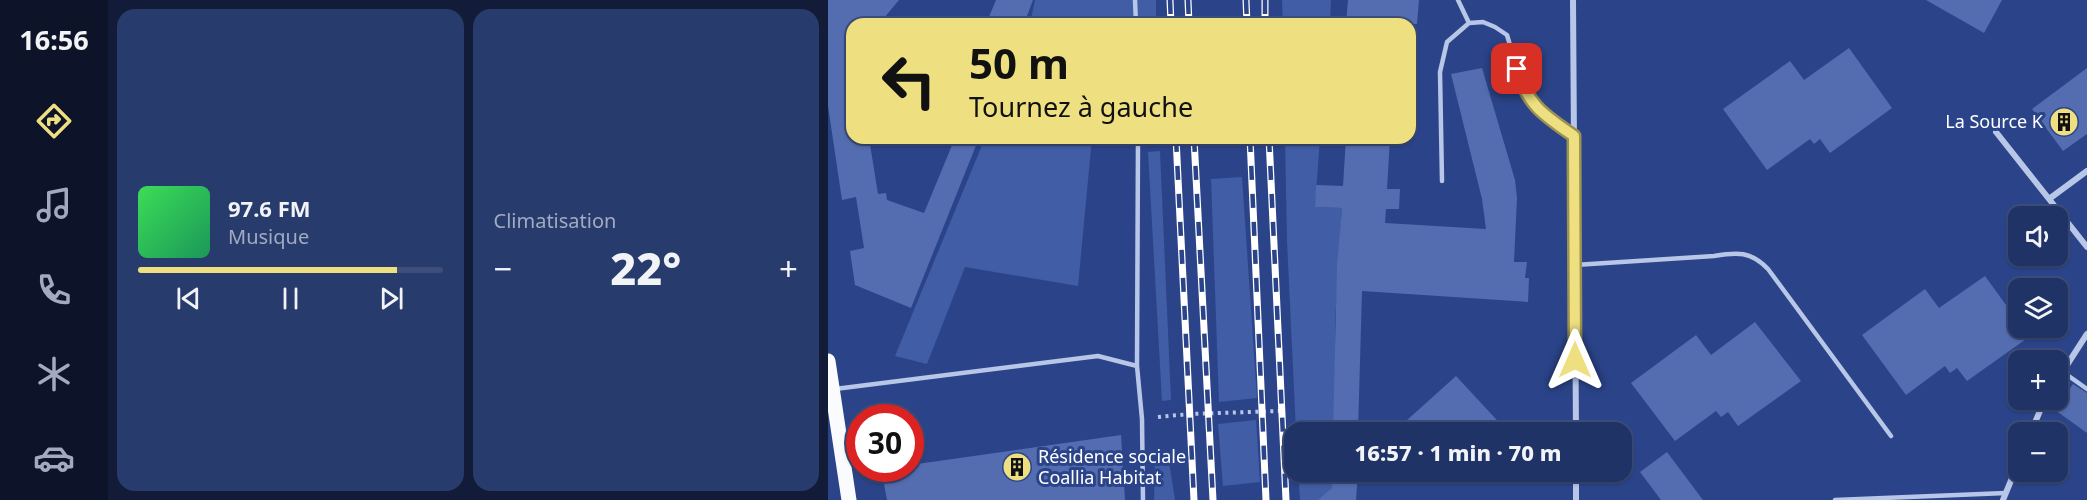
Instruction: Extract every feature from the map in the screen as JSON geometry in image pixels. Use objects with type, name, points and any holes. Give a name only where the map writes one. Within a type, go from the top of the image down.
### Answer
[{"type":"main road","points":[[828,361],[849,500]]},
{"type":"street","points":[[1573,0],[1576,422]]},
{"type":"street","points":[[1996,132],[2087,247]]},
{"type":"street","points":[[2049,199],[2087,171]]},
{"type":"street","points":[[2068,364],[2087,334]]},
{"type":"street","points":[[1576,482],[1576,500]]},
{"type":"street","points":[[2005,497],[2011,482]]},
{"type":"lane","points":[[1135,0],[1136,18]]},
{"type":"lane","points":[[1458,0],[1469,23]]},
{"type":"lane","points":[[1442,181],[1440,72],[1447,42],[1469,23],[1483,22],[1507,35],[1523,89],[1542,114],[1574,136]]},
{"type":"lane","points":[[1138,144],[1137,366],[1142,419],[1143,500]]},
{"type":"lane","points":[[1575,265],[1730,253],[1746,254],[1759,260],[1768,269],[1891,436]]},
{"type":"lane","points":[[832,390],[1098,356],[1137,366]]},
{"type":"lane","points":[[2068,376],[2087,389]]},
{"type":"lane","points":[[1835,500],[2005,497]]},
{"type":"path","points":[[1142,419],[1190,414],[1281,411]]},
{"type":"shaded area","points":[[1035,0],[1156,0],[1156,18],[1031,18]]},
{"type":"shaded area","points":[[1282,0],[1331,0],[1330,18],[1283,18]]},
{"type":"shaded area","points":[[983,144],[1091,144],[1078,286],[965,267],[927,364],[895,356]]},
{"type":"shaded area","points":[[1285,144],[1320,144],[1315,207],[1342,208],[1335,322],[1336,422],[1296,422]]},
{"type":"shaded area","points":[[1160,151],[1171,400],[1162,401],[1148,152]]},
{"type":"shaded area","points":[[1242,177],[1257,398],[1219,402],[1211,179]]},
{"type":"shaded area","points":[[1256,420],[1260,482],[1223,486],[1218,424]]},
{"type":"shaded area","points":[[1168,455],[1175,500],[1154,500],[1155,458]]},
{"type":"shaded area","points":[[1299,482],[1336,482],[1336,500],[1300,500]]},
{"type":"building","points":[[828,0],[899,0],[884,18],[846,18],[846,144],[870,144],[878,194],[886,193],[887,200],[924,213],[953,144],[977,144],[911,308],[855,285],[850,251],[864,248],[856,197],[842,200],[828,106]]},
{"type":"building","points":[[996,0],[1033,0],[1026,18],[988,18]]},
{"type":"building","points":[[1348,0],[1419,0],[1417,24],[1416,18],[1346,18]]},
{"type":"building","points":[[1926,0],[2002,0],[1984,33]]},
{"type":"building","points":[[1849,48],[1892,108],[1830,153],[1820,139],[1814,144],[1810,139],[1767,170],[1723,109],[1790,61],[1804,80]]},
{"type":"building","points":[[1482,68],[1515,180],[1517,198],[1514,262],[1527,262],[1525,278],[1529,278],[1528,302],[1362,291],[1358,422],[1333,422],[1337,265],[1342,208],[1315,207],[1316,185],[1343,186],[1346,144],[1390,144],[1387,189],[1400,189],[1399,209],[1386,209],[1385,223],[1486,229],[1482,199],[1451,74]]},
{"type":"building","name":"La Source K","points":[[2087,68],[2087,134],[2063,151],[2032,109]]},
{"type":"building","points":[[1985,276],[2008,308],[2008,338],[2028,338],[1967,381],[1957,368],[1950,373],[1945,366],[1906,395],[1862,335],[1925,289],[1939,308]]},
{"type":"building","points":[[1755,322],[1801,381],[1738,426],[1728,412],[1721,417],[1716,411],[1675,441],[1631,383],[1696,335],[1711,355]]},
{"type":"building","points":[[1456,376],[1499,422],[1407,422]]},
{"type":"building","points":[[2073,384],[2087,393],[2087,433],[2055,410],[2068,410],[2068,391]]},
{"type":"building","name":"Résidence sociale Coallia Habitat","points":[[1121,435],[1125,500],[887,500],[884,482],[924,482],[924,463]]},
{"type":"building","points":[[1667,452],[1703,500],[1661,500],[1640,472]]},
{"type":"building","points":[[1332,482],[1357,482],[1356,500],[1318,500],[1332,488]]},
{"type":"railway","points":[[1170,0],[1171,18]]},
{"type":"railway","points":[[1188,0],[1189,18]]},
{"type":"railway","points":[[1246,0],[1247,18]]},
{"type":"railway","points":[[1265,0],[1265,18]]},
{"type":"railway","points":[[1176,144],[1194,500]]},
{"type":"railway","points":[[1194,144],[1213,500]]},
{"type":"railway","points":[[1250,144],[1266,500]]},
{"type":"railway","points":[[1269,144],[1286,500]]},
{"type":"place","name":"La Source K","points":[[2064,122]]},
{"type":"place","name":"Résidence sociale Coallia Habitat","points":[[1017,467]]},
{"type":"route","points":[[1517,69],[1523,89],[1542,114],[1574,136],[1575,360]]}]
